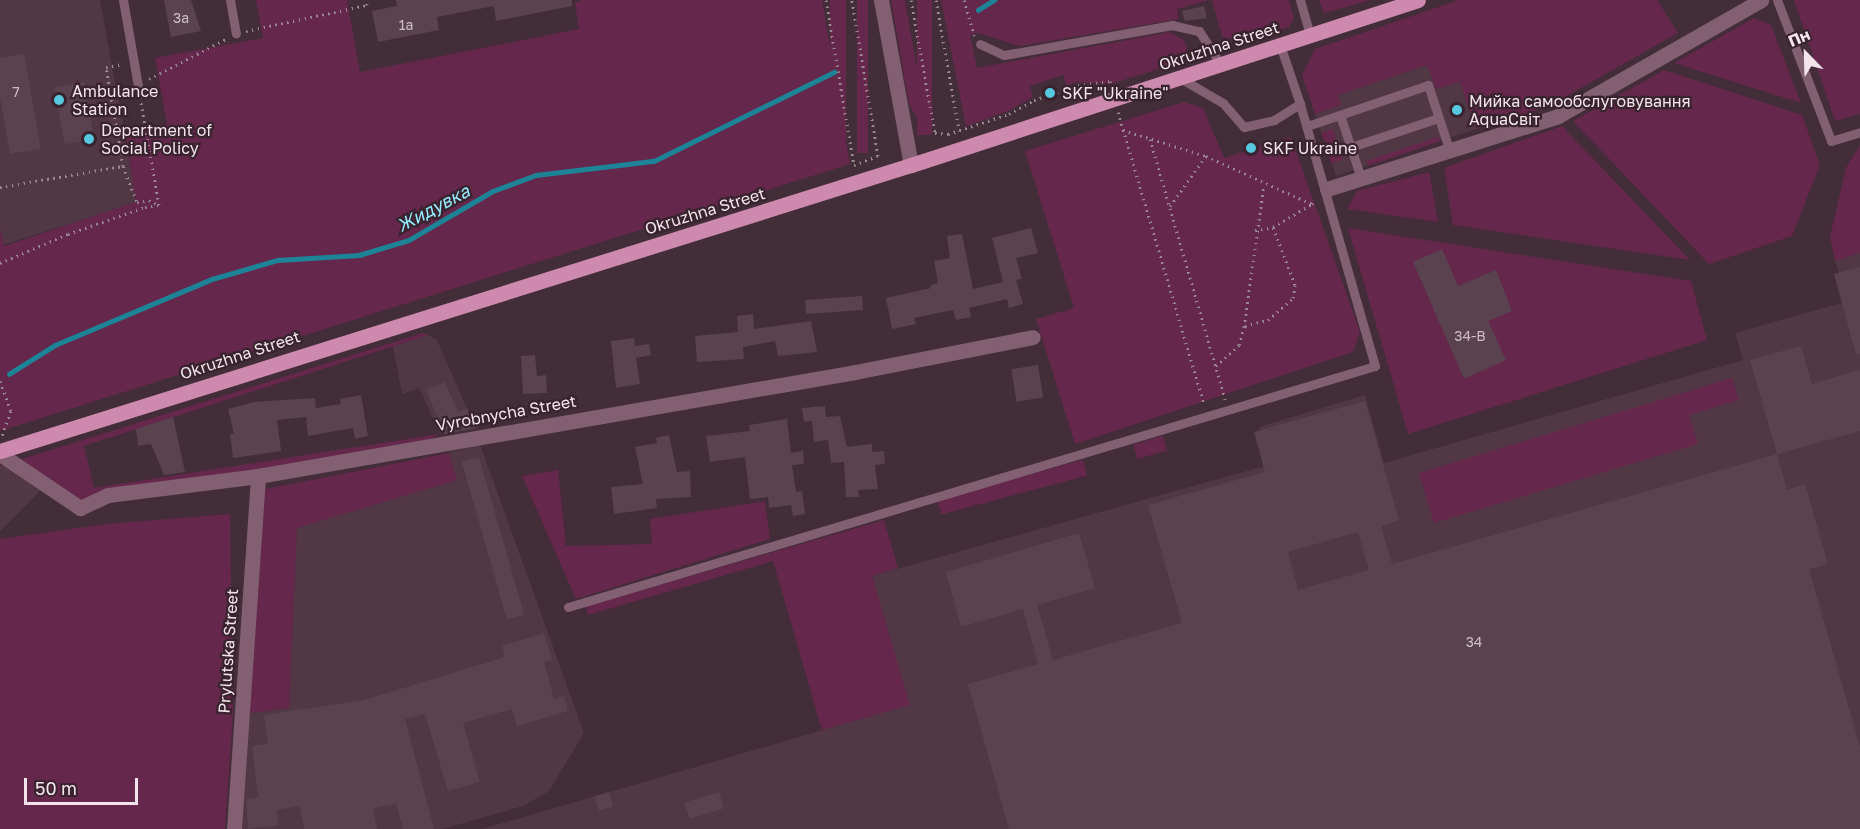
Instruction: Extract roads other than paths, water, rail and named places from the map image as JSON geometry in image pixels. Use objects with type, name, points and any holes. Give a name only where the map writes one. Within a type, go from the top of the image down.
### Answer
[{"type":"main road","name":"Okruzhna Street","points":[[0,453],[911,165],[1418,0]]},
{"type":"street","points":[[881,0],[911,165]]},
{"type":"street","points":[[1327,189],[1558,116],[1761,0]]},
{"type":"street","name":"Vyrobnycha Street","points":[[0,453],[80,508],[108,495],[258,476],[855,372],[1033,337]]},
{"type":"street","name":"Prylutska Street","points":[[234,829],[258,476]]},
{"type":"lane","points":[[123,0],[138,86]]},
{"type":"lane","points":[[230,0],[236,33]]},
{"type":"lane","points":[[1300,0],[1311,36]]},
{"type":"lane","points":[[1778,0],[1831,141],[1860,132]]},
{"type":"lane","points":[[980,44],[1004,55],[1172,25],[1199,31],[1221,65]]},
{"type":"lane","points":[[568,607],[1375,366],[1327,189],[1280,45]]},
{"type":"lane","points":[[1180,78],[1223,103],[1244,127],[1274,120],[1300,104]]},
{"type":"lane","points":[[1307,126],[1428,85],[1450,152]]},
{"type":"lane","points":[[1340,115],[1361,178]]},
{"type":"lane","points":[[1351,147],[1438,118]]},
{"type":"waterway","name":"Жидувка","points":[[978,10],[994,0]]},
{"type":"waterway","name":"Жидувка","points":[[9,374],[55,345],[212,279],[278,260],[359,255],[409,240],[493,191],[536,175],[654,161],[834,72]]},
{"type":"place","name":"SKF \"Ukraine\"","points":[[1050,93]]},
{"type":"place","name":"Ambulance Station","points":[[59,100]]},
{"type":"place","name":"Мийка самообслуговування AquaСвіт","points":[[1457,110]]},
{"type":"place","name":"Department of Social Policy","points":[[89,139]]},
{"type":"place","name":"SKF Ukraine","points":[[1251,148]]}]
